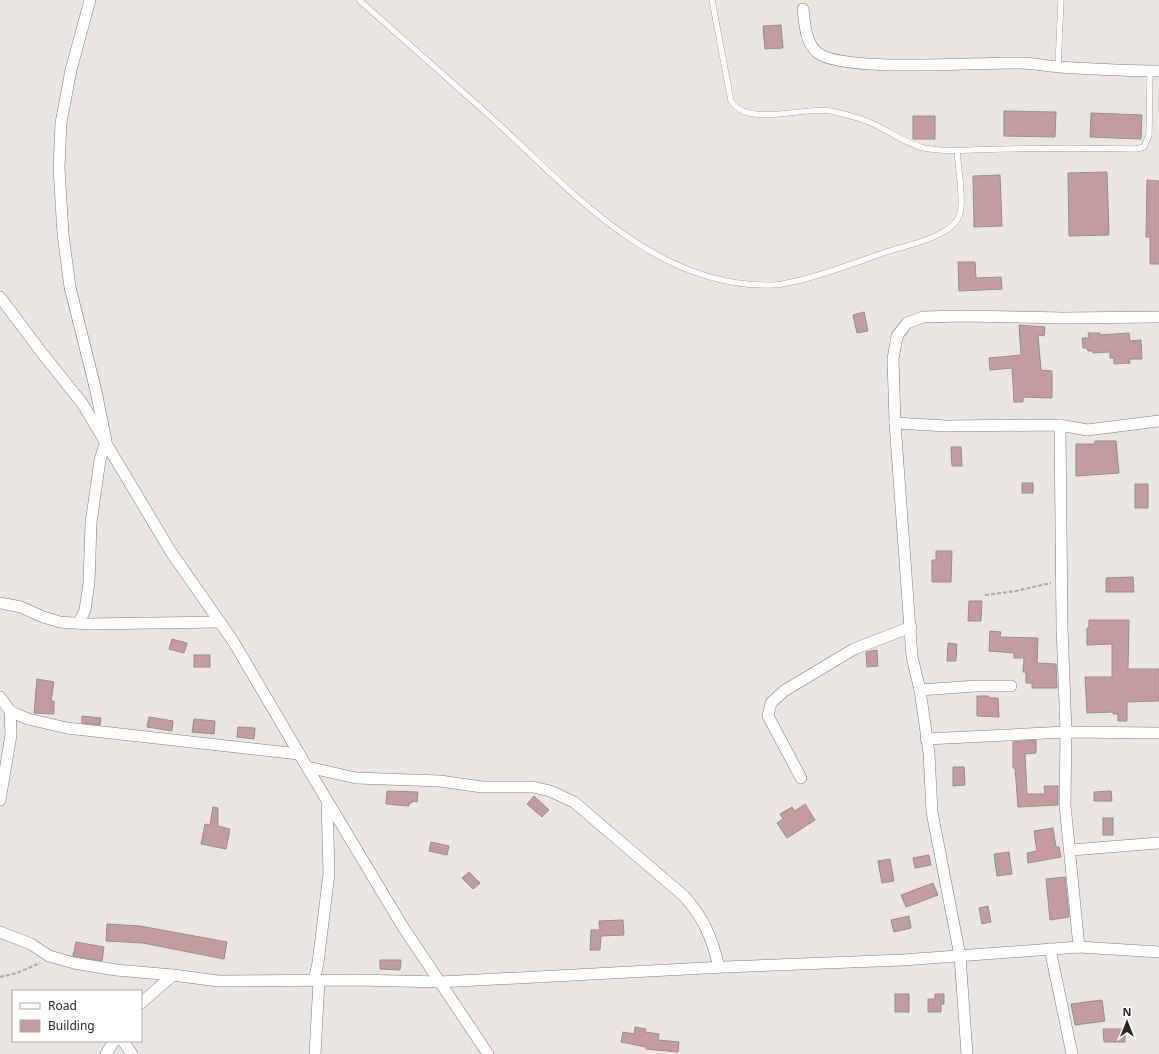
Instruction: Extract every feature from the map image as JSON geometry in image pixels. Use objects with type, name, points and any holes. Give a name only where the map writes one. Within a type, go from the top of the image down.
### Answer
[{"type":"street","points":[[79,623],[84,610],[89,583],[91,523],[100,460],[106,441],[96,391],[70,287],[63,234],[59,168],[61,123],[71,70],[90,0]]},
{"type":"street","points":[[803,9],[807,36],[810,45],[819,54],[838,60],[907,65],[1021,63],[1058,67],[1155,71]]},
{"type":"street","points":[[0,297],[82,403],[171,552],[234,641],[306,767],[427,964],[488,1054]]},
{"type":"street","points":[[967,1054],[960,956],[932,812],[920,690],[912,657],[895,423],[893,359],[897,336],[906,323],[922,318],[963,316],[1159,318]]},
{"type":"street","points":[[895,423],[946,426],[1060,425],[1086,430],[1159,421]]},
{"type":"street","points":[[1060,425],[1066,732],[1065,805],[1071,850],[1072,887],[1079,947]]},
{"type":"street","points":[[0,603],[21,607],[42,617],[60,622],[220,622]]},
{"type":"street","points":[[801,778],[768,716],[770,703],[784,691],[854,649],[911,627]]},
{"type":"street","points":[[920,690],[976,686],[1011,686]]},
{"type":"street","points":[[0,697],[10,711],[28,719],[83,731],[156,737],[299,754]]},
{"type":"street","points":[[0,800],[11,735],[10,711]]},
{"type":"street","points":[[926,739],[1066,732],[1159,733]]},
{"type":"street","points":[[306,767],[356,778],[440,781],[482,787],[533,787],[550,791],[574,802],[684,896],[699,913],[715,951],[719,967]]},
{"type":"street","points":[[315,1054],[318,963],[329,873],[327,801]]},
{"type":"street","points":[[1071,850],[1159,843]]},
{"type":"street","points":[[0,932],[31,944],[49,956],[74,963],[116,970],[218,981],[358,980],[440,982],[719,967],[903,960],[1050,948],[1079,947],[1159,952]]},
{"type":"street","points":[[1050,948],[1072,1054]]},
{"type":"street","points":[[142,1002],[173,975]]},
{"type":"street","points":[[106,1054],[113,1042]]},
{"type":"street","points":[[124,1042],[132,1054]]},
{"type":"lane","points":[[359,0],[561,183],[620,231],[655,255],[698,273],[726,280],[775,285],[808,278],[944,233],[960,214],[961,194],[957,151]]},
{"type":"lane","points":[[712,0],[731,101],[735,108],[750,115],[819,110],[832,111],[869,122],[911,144],[924,148],[957,151],[1000,149],[1136,149],[1144,147],[1149,135],[1155,71]]},
{"type":"lane","points":[[1058,67],[1061,0]]},
{"type":"path","points":[[985,595],[1016,591],[1062,581]]},
{"type":"path","points":[[0,977],[31,968],[44,962],[49,956]]},
{"type":"building","points":[[781,25],[783,48],[765,49],[763,26]]},
{"type":"building","points":[[1004,111],[1056,112],[1055,137],[1004,136]]},
{"type":"building","points":[[1091,113],[1142,115],[1141,139],[1090,137]]},
{"type":"building","points":[[913,116],[935,116],[935,139],[913,139]]},
{"type":"building","points":[[1107,172],[1109,235],[1069,236],[1068,173]]},
{"type":"building","points":[[1000,175],[1002,226],[974,227],[973,176]]},
{"type":"building","points":[[1147,180],[1159,181],[1159,264],[1150,264],[1150,237],[1146,237]]},
{"type":"building","points":[[958,262],[975,262],[976,278],[1001,277],[1002,289],[959,291]]},
{"type":"building","points":[[864,312],[868,331],[857,333],[853,315]]},
{"type":"building","points":[[1019,325],[1045,327],[1044,336],[1038,335],[1041,370],[1052,371],[1052,398],[1023,397],[1023,402],[1014,402],[1012,368],[990,370],[989,358],[1021,355]]},
{"type":"building","points":[[1088,333],[1100,333],[1100,335],[1129,333],[1130,341],[1141,340],[1142,359],[1129,359],[1130,363],[1114,364],[1114,358],[1110,358],[1110,352],[1093,353],[1093,351],[1088,351],[1087,348],[1083,348],[1082,338],[1089,338]]},
{"type":"building","points":[[1095,441],[1116,441],[1119,473],[1076,476],[1076,444],[1095,444]]},
{"type":"building","points":[[951,447],[961,447],[962,466],[952,466]]},
{"type":"building","points":[[1022,483],[1033,483],[1033,493],[1022,493]]},
{"type":"building","points":[[1135,484],[1148,484],[1148,508],[1135,508]]},
{"type":"building","points":[[936,551],[952,551],[951,582],[932,582],[932,560],[936,560]]},
{"type":"building","points":[[1133,577],[1134,592],[1106,592],[1106,578]]},
{"type":"building","points":[[969,601],[982,601],[981,621],[968,621]]},
{"type":"building","points":[[1089,620],[1129,620],[1128,669],[1159,669],[1159,701],[1127,702],[1127,721],[1118,721],[1118,714],[1113,714],[1113,712],[1087,713],[1085,677],[1112,677],[1112,644],[1087,645],[1087,628],[1089,628]]},
{"type":"building","points":[[990,631],[1001,632],[1000,637],[1038,638],[1037,663],[1056,664],[1057,688],[1032,688],[1032,683],[1026,683],[1026,672],[1023,672],[1024,658],[1014,658],[1014,653],[989,651]]},
{"type":"building","points":[[172,639],[187,643],[184,653],[169,649]]},
{"type":"building","points":[[948,643],[957,644],[956,661],[947,661]]},
{"type":"building","points":[[877,650],[878,666],[867,667],[866,652]]},
{"type":"building","points":[[194,655],[210,655],[210,667],[194,667]]},
{"type":"building","points":[[37,679],[54,682],[51,701],[54,701],[54,714],[34,713]]},
{"type":"building","points":[[977,696],[998,698],[999,717],[977,716]]},
{"type":"building","points":[[82,716],[101,718],[100,725],[82,723]]},
{"type":"building","points":[[149,717],[173,721],[172,731],[147,727]]},
{"type":"building","points":[[194,719],[215,721],[214,734],[192,732]]},
{"type":"building","points":[[238,727],[255,728],[254,739],[237,737]]},
{"type":"building","points":[[1036,740],[1036,753],[1025,754],[1027,794],[1045,794],[1044,786],[1058,786],[1058,805],[1018,807],[1015,768],[1013,768],[1013,742]]},
{"type":"building","points":[[953,767],[964,767],[965,785],[953,786]]},
{"type":"building","points":[[387,791],[418,792],[417,802],[412,801],[412,803],[409,803],[409,806],[386,804]]},
{"type":"building","points":[[1111,791],[1112,801],[1094,801],[1094,792]]},
{"type":"building","points":[[534,796],[549,810],[542,817],[527,804]]},
{"type":"building","points":[[805,804],[815,820],[787,838],[777,823],[783,819],[780,814],[792,807],[795,811]]},
{"type":"building","points":[[213,807],[218,808],[218,826],[230,829],[226,849],[201,844],[205,824],[210,825]]},
{"type":"building","points":[[1103,818],[1113,818],[1113,835],[1103,835]]},
{"type":"building","points":[[1053,828],[1056,847],[1059,847],[1061,857],[1028,863],[1027,853],[1037,851],[1034,831]]},
{"type":"building","points":[[431,842],[449,846],[447,855],[429,851]]},
{"type":"building","points":[[1009,852],[1012,874],[997,876],[994,854]]},
{"type":"building","points":[[929,855],[931,865],[915,868],[913,858]]},
{"type":"building","points":[[890,859],[894,881],[882,883],[878,861]]},
{"type":"building","points":[[469,872],[480,883],[473,889],[462,878]]},
{"type":"building","points":[[1065,877],[1069,917],[1050,920],[1046,879]]},
{"type":"building","points":[[933,883],[938,895],[906,907],[901,895]]},
{"type":"building","points":[[988,906],[991,922],[982,924],[979,908]]},
{"type":"building","points":[[909,916],[911,928],[894,932],[891,920]]},
{"type":"building","points":[[623,920],[624,935],[601,936],[600,950],[590,950],[591,930],[600,930],[599,921]]},
{"type":"building","points":[[107,924],[140,926],[227,942],[224,959],[143,943],[106,941]]},
{"type":"building","points":[[76,942],[104,947],[102,961],[73,956]]},
{"type":"building","points":[[380,960],[401,960],[400,970],[380,969]]},
{"type":"building","points":[[895,994],[909,994],[909,1012],[895,1012]]},
{"type":"building","points":[[935,994],[944,994],[944,1004],[941,1004],[941,1012],[928,1012],[928,999],[935,999]]},
{"type":"building","points":[[1102,1000],[1105,1021],[1075,1025],[1071,1004]]},
{"type":"building","points":[[635,1027],[646,1029],[645,1032],[659,1034],[658,1040],[679,1042],[678,1052],[646,1049],[646,1047],[621,1042],[623,1032],[634,1034]]},
{"type":"building","points":[[1103,1029],[1125,1029],[1125,1042],[1104,1042]]}]
